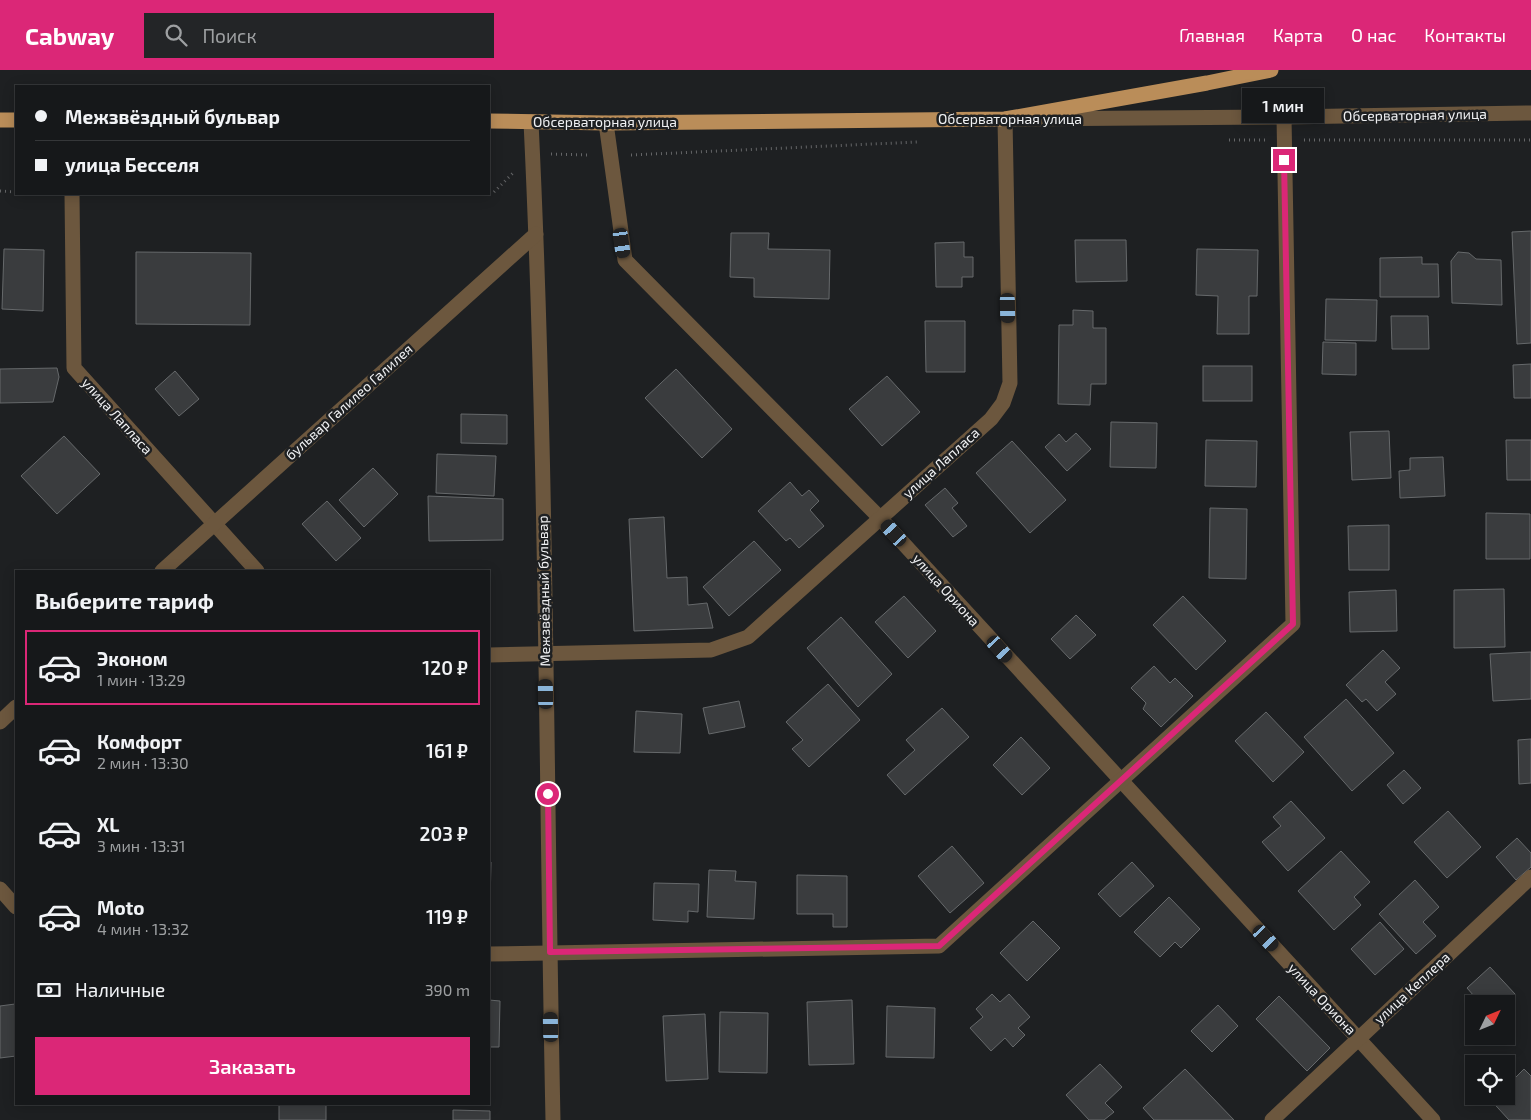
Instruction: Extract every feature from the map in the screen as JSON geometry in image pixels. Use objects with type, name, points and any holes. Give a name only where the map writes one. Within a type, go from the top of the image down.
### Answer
[{"type":"main road","points":[[1005,119],[1271,70]]},
{"type":"main road","name":"Обсерваторная улица","points":[[490,121],[606,123],[1005,119]]},
{"type":"main road","points":[[0,120],[15,120]]},
{"type":"street","name":"Обсерваторная улица","points":[[1005,119],[1284,117],[1531,112]]},
{"type":"street","points":[[490,954],[939,946],[1293,624],[1284,117]]},
{"type":"street","name":"улица Лапласа","points":[[490,655],[711,650],[748,637],[991,419],[1003,403],[1010,383],[1005,119]]},
{"type":"street","name":"Межзвёздный бульвар","points":[[531,122],[536,234],[546,655],[553,1120]]},
{"type":"street","name":"улица Ориона","points":[[606,123],[625,260],[880,518],[1433,1120]]},
{"type":"street","name":"улица Лапласа","points":[[72,195],[74,368],[256,570]]},
{"type":"street","name":"бульвар Галилео Галилея","points":[[163,570],[536,234]]},
{"type":"street","points":[[0,722],[15,708]]},
{"type":"street","name":"улица Кеплера","points":[[1272,1120],[1531,877]]},
{"type":"street","points":[[0,888],[15,906]]},
{"type":"path","points":[[1224,140],[1531,140]]},
{"type":"path","points":[[532,154],[611,156],[926,142]]},
{"type":"path","points":[[0,192],[15,192]]},
{"type":"building","points":[[1531,231],[1531,343],[1517,344],[1512,232]]},
{"type":"building","points":[[731,233],[769,233],[768,249],[830,250],[829,299],[754,297],[754,278],[730,277]]},
{"type":"building","points":[[1075,240],[1126,240],[1127,281],[1076,282]]},
{"type":"building","points":[[964,242],[964,257],[973,257],[973,277],[962,277],[962,287],[936,287],[935,243]]},
{"type":"building","points":[[4,249],[44,250],[43,311],[2,309]]},
{"type":"building","points":[[1197,249],[1258,250],[1257,296],[1249,296],[1249,334],[1217,334],[1218,296],[1196,295]]},
{"type":"building","points":[[136,252],[251,253],[250,325],[136,324]]},
{"type":"building","points":[[1458,252],[1469,253],[1476,259],[1501,260],[1502,305],[1452,303],[1451,261]]},
{"type":"building","points":[[1422,257],[1422,264],[1438,264],[1439,297],[1380,297],[1380,258]]},
{"type":"building","points":[[1326,299],[1377,300],[1376,341],[1325,340]]},
{"type":"building","points":[[1073,310],[1093,311],[1093,328],[1106,328],[1106,384],[1091,384],[1090,405],[1058,404],[1059,325],[1073,325]]},
{"type":"building","points":[[1391,316],[1428,316],[1429,349],[1392,349]]},
{"type":"building","points":[[925,321],[965,321],[965,372],[926,372]]},
{"type":"building","points":[[1323,342],[1356,343],[1356,375],[1322,374]]},
{"type":"building","points":[[1531,364],[1531,398],[1514,398],[1513,365]]},
{"type":"building","points":[[1203,366],[1252,366],[1252,401],[1203,401]]},
{"type":"building","points":[[57,368],[59,377],[53,402],[0,403],[0,369]]},
{"type":"building","points":[[676,369],[732,429],[702,458],[645,398]]},
{"type":"building","points":[[175,371],[199,399],[179,416],[155,389]]},
{"type":"building","points":[[887,376],[920,412],[882,446],[849,409]]},
{"type":"building","points":[[461,414],[507,415],[507,444],[461,443]]},
{"type":"building","points":[[1111,422],[1157,423],[1156,468],[1110,467]]},
{"type":"building","points":[[1389,431],[1391,478],[1352,480],[1350,432]]},
{"type":"building","points":[[1076,433],[1091,449],[1067,471],[1045,447],[1059,434],[1066,442]]},
{"type":"building","points":[[64,436],[100,474],[57,514],[21,476]]},
{"type":"building","points":[[1206,440],[1257,441],[1256,487],[1205,486]]},
{"type":"building","points":[[1506,440],[1531,440],[1531,480],[1507,480]]},
{"type":"building","points":[[1012,441],[1066,500],[1030,533],[976,473]]},
{"type":"building","points":[[437,454],[496,456],[494,496],[436,493]]},
{"type":"building","points":[[1443,457],[1445,496],[1400,498],[1399,471],[1410,470],[1410,458]]},
{"type":"building","points":[[373,468],[398,494],[364,527],[339,500]]},
{"type":"building","points":[[790,482],[802,496],[809,490],[819,501],[810,510],[824,526],[799,548],[790,538],[786,541],[758,511]]},
{"type":"building","points":[[945,488],[958,503],[952,508],[967,526],[953,537],[925,505]]},
{"type":"building","points":[[428,496],[503,499],[503,540],[429,541]]},
{"type":"building","points":[[327,501],[361,538],[336,561],[302,524]]},
{"type":"building","points":[[1210,508],[1247,509],[1246,579],[1209,578]]},
{"type":"building","points":[[1486,513],[1530,514],[1530,559],[1486,559]]},
{"type":"building","points":[[664,517],[667,578],[687,577],[688,605],[707,603],[713,628],[634,631],[629,519]]},
{"type":"building","points":[[1389,525],[1389,570],[1349,570],[1348,526]]},
{"type":"building","points":[[754,541],[781,570],[729,616],[703,587]]},
{"type":"building","points":[[1504,589],[1505,647],[1454,648],[1454,590]]},
{"type":"building","points":[[1396,590],[1397,631],[1350,632],[1349,592]]},
{"type":"building","points":[[904,596],[936,631],[908,658],[875,622]]},
{"type":"building","points":[[1183,596],[1226,641],[1196,670],[1153,625]]},
{"type":"building","points":[[1076,615],[1096,635],[1070,659],[1051,639]]},
{"type":"building","points":[[841,617],[892,674],[858,707],[807,648]]},
{"type":"building","points":[[1383,650],[1400,668],[1385,682],[1396,694],[1377,711],[1366,699],[1362,702],[1346,685]]},
{"type":"building","points":[[1531,652],[1531,699],[1493,701],[1490,654]]},
{"type":"building","points":[[1154,666],[1170,683],[1175,678],[1193,696],[1161,727],[1143,709],[1146,703],[1131,688]]},
{"type":"building","points":[[828,684],[860,720],[809,767],[792,749],[803,740],[786,722]]},
{"type":"building","points":[[1346,699],[1394,753],[1352,791],[1304,737]]},
{"type":"building","points":[[739,701],[745,727],[709,734],[703,708]]},
{"type":"building","points":[[942,708],[969,737],[905,795],[887,775],[915,750],[906,740]]},
{"type":"building","points":[[636,711],[682,714],[680,753],[634,752]]},
{"type":"building","points":[[1266,712],[1304,752],[1273,782],[1235,741]]},
{"type":"building","points":[[1021,737],[1050,768],[1022,795],[993,765]]},
{"type":"building","points":[[1531,739],[1531,783],[1519,784],[1518,740]]},
{"type":"building","points":[[1404,770],[1421,788],[1403,804],[1387,785]]},
{"type":"building","points":[[1291,801],[1325,838],[1288,871],[1262,842],[1281,826],[1273,817]]},
{"type":"building","points":[[1448,811],[1481,847],[1447,878],[1414,842]]},
{"type":"building","points":[[1517,838],[1531,853],[1531,867],[1516,880],[1496,857]]},
{"type":"building","points":[[952,846],[984,883],[950,913],[918,876]]},
{"type":"building","points":[[1341,851],[1370,882],[1354,897],[1361,905],[1334,930],[1298,891]]},
{"type":"building","points":[[490,862],[491,862],[490,903]]},
{"type":"building","points":[[1132,862],[1154,886],[1120,917],[1098,894]]},
{"type":"building","points":[[709,870],[736,871],[735,881],[756,882],[754,919],[707,917]]},
{"type":"building","points":[[797,875],[847,876],[847,927],[833,927],[833,914],[797,914]]},
{"type":"building","points":[[1415,880],[1439,907],[1423,922],[1436,936],[1416,954],[1379,914]]},
{"type":"building","points":[[654,883],[699,884],[698,912],[688,911],[688,922],[653,920]]},
{"type":"building","points":[[1169,897],[1200,929],[1181,948],[1175,942],[1160,957],[1134,932]]},
{"type":"building","points":[[1033,921],[1060,948],[1027,981],[1000,953]]},
{"type":"building","points":[[1380,922],[1404,949],[1375,975],[1351,949]]},
{"type":"building","points":[[1490,967],[1515,994],[1473,995],[1467,988]]},
{"type":"building","points":[[992,994],[1000,1002],[1009,994],[1030,1017],[1018,1028],[1025,1035],[1013,1047],[1005,1038],[991,1051],[970,1028],[983,1017],[976,1009]]},
{"type":"building","points":[[1279,996],[1330,1048],[1307,1071],[1256,1019]]},
{"type":"building","points":[[490,1000],[500,1001],[499,1047],[490,1047]]},
{"type":"building","points":[[852,1000],[854,1064],[809,1065],[807,1002]]},
{"type":"building","points":[[15,1004],[15,1056],[0,1058],[0,1006]]},
{"type":"building","points":[[1218,1005],[1238,1026],[1212,1052],[1191,1031]]},
{"type":"building","points":[[887,1006],[935,1008],[934,1058],[886,1057]]},
{"type":"building","points":[[720,1012],[768,1013],[767,1073],[719,1072]]},
{"type":"building","points":[[705,1014],[708,1079],[666,1081],[663,1016]]},
{"type":"building","points":[[1100,1064],[1122,1087],[1105,1103],[1114,1112],[1104,1120],[1089,1120],[1066,1095]]},
{"type":"building","points":[[1185,1069],[1234,1120],[1154,1120],[1143,1108]]},
{"type":"building","points":[[1524,1069],[1531,1076],[1531,1120],[1509,1120],[1495,1105],[1515,1105],[1515,1078]]},
{"type":"building","points":[[279,1105],[326,1105],[326,1120],[279,1120]]},
{"type":"building","points":[[453,1110],[490,1111],[490,1120],[453,1120]]},
{"type":"route","points":[[548,794],[550,952],[939,946],[1293,624],[1284,160]]}]
